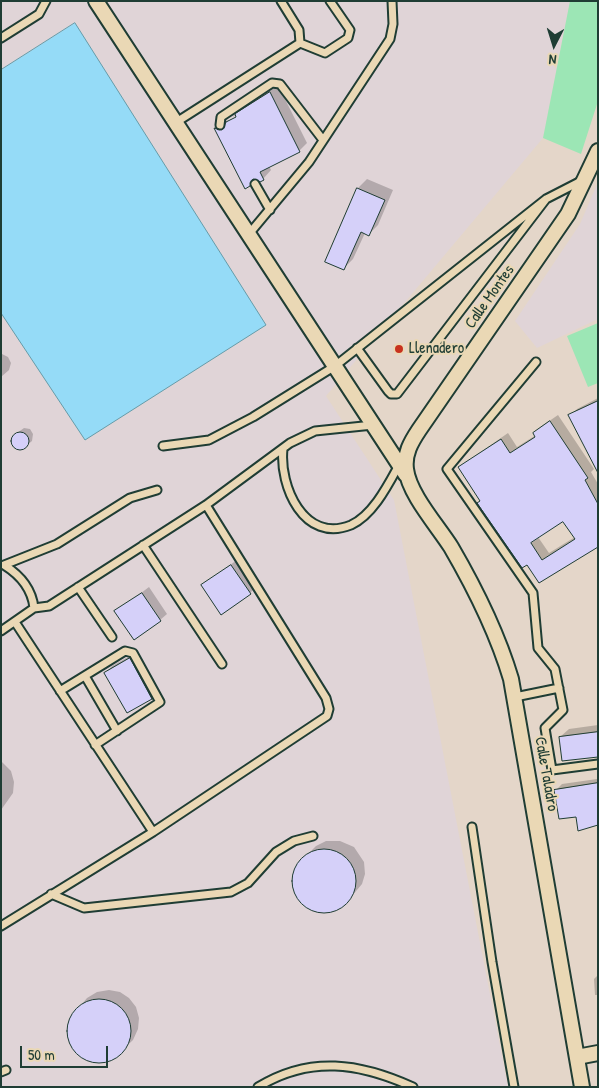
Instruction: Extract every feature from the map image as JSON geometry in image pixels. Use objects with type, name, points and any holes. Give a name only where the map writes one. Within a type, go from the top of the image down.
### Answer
[{"type":"street","points":[[96,1],[399,465]]},
{"type":"street","name":"Calle Montes","points":[[410,484],[406,456],[410,444],[568,214],[598,150]]},
{"type":"street","name":"Calle Taladro","points":[[399,465],[467,575],[492,624],[504,655],[514,698],[582,1087]]},
{"type":"street","points":[[577,1056],[598,1053]]},
{"type":"lane","points":[[1,38],[39,14],[46,1]]},
{"type":"lane","points":[[281,1],[299,30],[300,43]]},
{"type":"lane","points":[[300,43],[325,53],[348,38],[350,30],[330,1]]},
{"type":"lane","points":[[249,234],[270,210],[323,140],[390,39],[393,24],[392,1]]},
{"type":"lane","points":[[175,123],[300,43]]},
{"type":"lane","points":[[220,125],[222,117],[272,83],[277,83],[280,84],[323,140]]},
{"type":"lane","points":[[163,446],[209,440],[253,417],[335,366],[546,199],[586,178]]},
{"type":"lane","points":[[255,184],[270,210]]},
{"type":"lane","points":[[357,348],[388,391],[392,394],[397,394],[546,199]]},
{"type":"lane","points":[[536,362],[446,469],[533,593],[538,648],[555,669],[564,710],[545,728],[552,770],[598,764]]},
{"type":"lane","points":[[1,632],[34,608],[49,606],[143,546],[206,505],[283,449],[315,431],[373,425]]},
{"type":"lane","points":[[283,449],[281,467],[297,507],[311,523],[323,529],[351,525],[368,511],[388,485],[399,465]]},
{"type":"lane","points":[[34,608],[33,595],[25,584],[2,565],[57,544],[130,498],[157,490]]},
{"type":"lane","points":[[1,926],[153,832],[327,716],[329,709],[326,698],[206,505]]},
{"type":"lane","points":[[143,546],[222,664]]},
{"type":"lane","points":[[78,587],[112,637]]},
{"type":"lane","points":[[15,622],[153,832]]},
{"type":"lane","points":[[60,691],[125,651],[133,653],[160,698],[158,705],[96,745]]},
{"type":"lane","points":[[85,676],[117,731]]},
{"type":"lane","points":[[514,698],[559,688]]},
{"type":"lane","points":[[472,827],[492,962],[514,1087]]},
{"type":"lane","points":[[51,894],[84,908],[231,892],[248,883],[276,852],[294,841],[313,836]]},
{"type":"lane","points":[[258,1087],[285,1073],[340,1064],[391,1077],[413,1087]]},
{"type":"shaded area","points":[[1,1],[570,1],[543,138],[326,396],[394,500],[508,1087],[1,1087]]},
{"type":"shaded area","points":[[598,182],[598,319],[537,348],[515,321],[580,224]]},
{"type":"green space","points":[[570,1],[598,1],[598,101],[581,154],[543,138]]},
{"type":"green space","points":[[598,323],[598,383],[588,387],[567,336]]},
{"type":"water","points":[[75,23],[266,325],[85,440],[1,313],[1,70]]},
{"type":"building","points":[[270,92],[300,152],[260,172],[264,180],[260,182],[253,179],[250,186],[245,189],[214,128],[222,130],[226,122],[236,117],[235,114]]},
{"type":"building","points":[[357,188],[385,200],[369,236],[361,232],[344,270],[325,262]]},
{"type":"building","points":[[598,401],[598,473],[568,415]]},
{"type":"building","points":[[550,421],[588,478],[585,480],[598,504],[598,547],[539,583],[527,565],[522,568],[477,503],[480,501],[458,467],[501,439],[510,453],[535,437],[533,433]],"holes":[[[563,522],[575,539],[542,560],[531,543]]]},
{"type":"building","points":[[20,432],[26,435],[29,441],[26,447],[20,450],[14,447],[11,441],[14,435]]},
{"type":"building","points":[[231,565],[251,594],[221,615],[201,585]]},
{"type":"building","points":[[142,593],[161,621],[134,640],[114,611]]},
{"type":"building","points":[[130,658],[152,699],[127,713],[104,673]]},
{"type":"building","points":[[598,732],[598,757],[562,761],[559,737]]},
{"type":"building","points":[[598,783],[598,825],[578,831],[576,817],[559,819],[554,790]]},
{"type":"building","points":[[324,849],[342,855],[350,863],[356,881],[350,899],[342,907],[324,913],[306,907],[298,899],[292,881],[298,863],[306,855]]},
{"type":"building","points":[[99,999],[117,1005],[125,1013],[131,1031],[125,1049],[117,1057],[99,1063],[81,1057],[73,1049],[67,1031],[73,1013],[81,1005]]},
{"type":"place","name":"Llenadero","points":[[399,349]]}]
